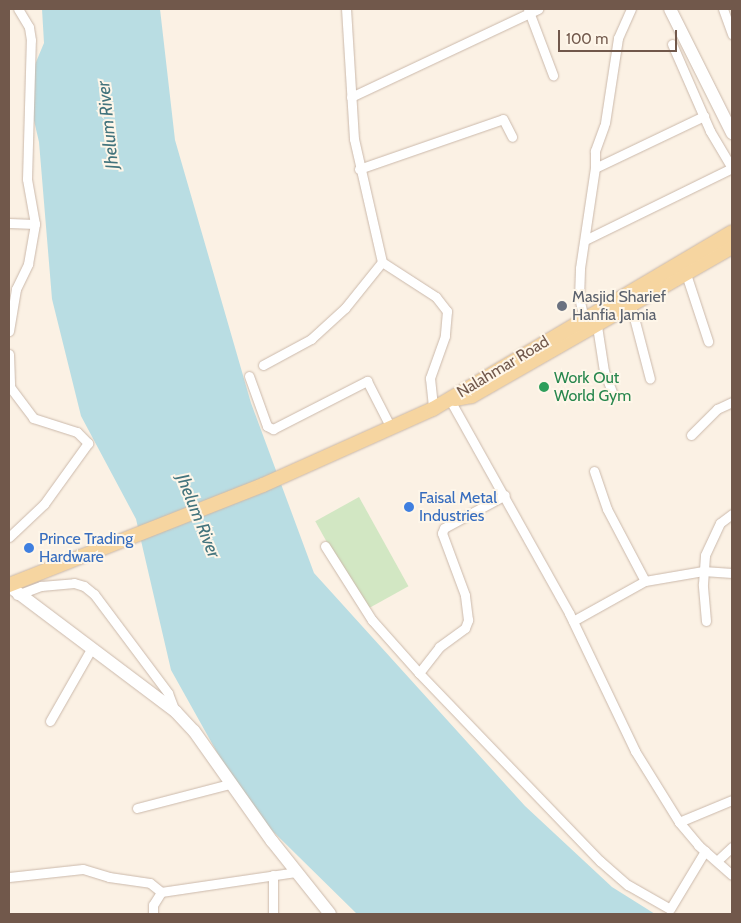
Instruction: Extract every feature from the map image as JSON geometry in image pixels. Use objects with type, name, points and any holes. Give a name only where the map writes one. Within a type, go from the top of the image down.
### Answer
[{"type":"main road","name":"Nalahmar Road","points":[[450,400],[732,232]]},
{"type":"main road","name":"Nalahmar Road","points":[[450,400],[472,396],[732,247]]},
{"type":"main road","points":[[11,589],[111,543],[263,485],[450,400]]},
{"type":"street","points":[[9,331],[12,289],[28,264],[35,224],[27,179],[31,40],[29,26],[18,9]]},
{"type":"street","points":[[346,9],[351,97],[359,169],[382,262],[436,297],[447,311],[445,336],[430,378],[433,409]]},
{"type":"street","points":[[351,97],[528,11],[538,9]]},
{"type":"street","points":[[584,319],[579,298],[595,168],[595,151],[604,125],[618,38],[631,9]]},
{"type":"street","points":[[670,9],[732,133]]},
{"type":"street","points":[[723,9],[732,34]]},
{"type":"street","points":[[528,11],[553,76]]},
{"type":"street","points":[[585,240],[732,168],[704,116],[672,44]]},
{"type":"street","points":[[595,168],[704,116]]},
{"type":"street","points":[[359,169],[503,119],[512,137]]},
{"type":"street","points":[[9,223],[35,224]]},
{"type":"street","points":[[262,365],[311,339],[345,308],[382,262]]},
{"type":"street","points":[[686,274],[708,341]]},
{"type":"street","points":[[631,306],[650,379]]},
{"type":"street","points":[[597,326],[604,371],[613,395]]},
{"type":"street","points":[[9,354],[9,388],[33,418],[77,432],[88,443],[44,504],[9,537]]},
{"type":"street","points":[[249,376],[267,426],[273,429],[367,380],[391,428]]},
{"type":"street","points":[[450,400],[505,495],[573,621],[636,751],[679,822],[705,852],[718,860],[732,875]]},
{"type":"street","points":[[691,435],[717,409],[732,402]]},
{"type":"street","points":[[594,471],[606,509],[645,581]]},
{"type":"street","points":[[419,673],[438,647],[465,628],[468,620],[464,595],[442,533],[444,528],[505,495]]},
{"type":"street","points":[[706,621],[703,571],[705,555],[718,526],[732,514]]},
{"type":"street","points":[[325,546],[372,620],[419,673],[600,861],[663,908],[670,909],[705,852]]},
{"type":"street","points":[[573,621],[645,581],[703,571],[732,573]]},
{"type":"street","points":[[11,589],[74,583],[94,594],[168,693],[176,712]]},
{"type":"street","points":[[11,589],[176,712],[194,731],[230,784],[330,914]]},
{"type":"street","points":[[50,721],[91,649]]},
{"type":"street","points":[[137,808],[230,784]]},
{"type":"street","points":[[679,822],[732,800]]},
{"type":"street","points":[[718,860],[732,847]]},
{"type":"street","points":[[9,877],[83,869],[109,877],[150,883],[161,892],[296,872]]},
{"type":"street","points":[[273,875],[273,914]]},
{"type":"street","points":[[153,914],[153,905],[161,892]]},
{"type":"green space","points":[[359,497],[408,586],[365,610],[315,521]]},
{"type":"water","name":"Jhelum River","points":[[42,9],[160,9],[175,140],[251,403],[314,573],[525,806],[612,887],[655,914],[357,914],[247,806],[171,670],[136,519],[81,416],[52,299],[39,142],[26,86],[44,43]]},
{"type":"place","name":"Masjid Sharief Hanfia Jamia","points":[[562,306]]},
{"type":"place","name":"Work Out World Gym","points":[[544,387]]},
{"type":"place","name":"Faisal Metal Industries","points":[[409,507]]},
{"type":"place","name":"Prince Trading Hardware","points":[[29,548]]}]
